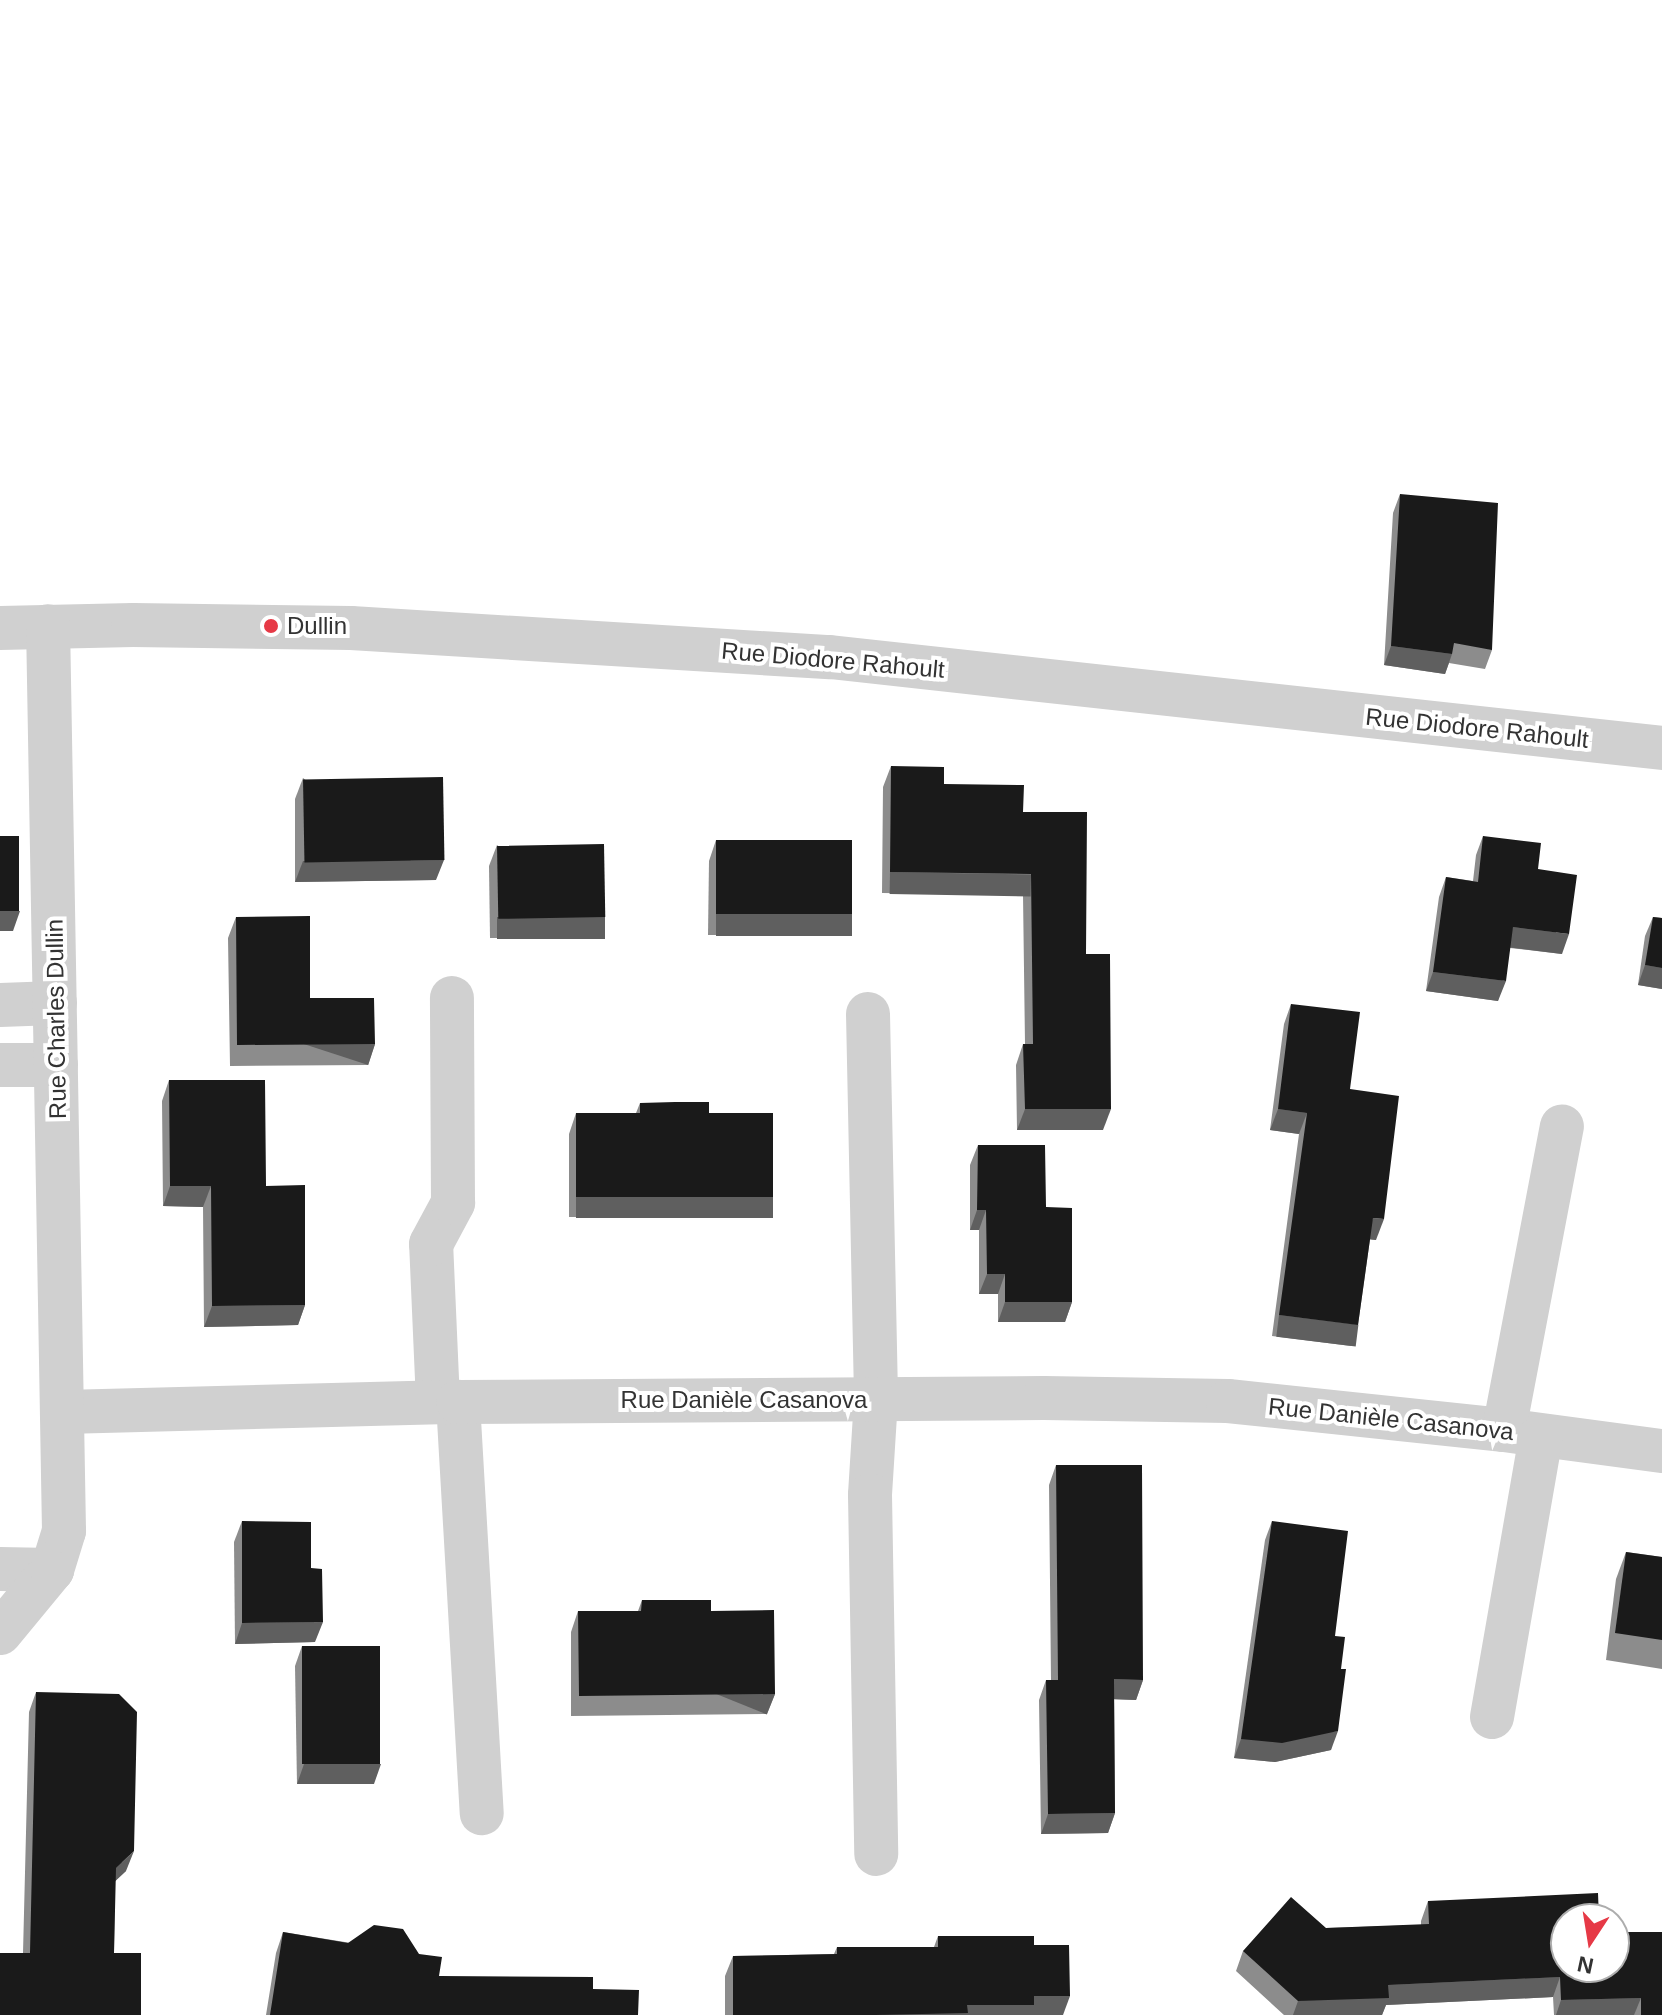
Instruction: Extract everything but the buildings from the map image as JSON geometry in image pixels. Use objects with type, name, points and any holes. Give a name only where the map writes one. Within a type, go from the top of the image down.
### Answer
[{"type":"street","name":"Rue Charles Dullin","points":[[48,626],[64,1412]]},
{"type":"street","name":"Rue Diodore Rahoult","points":[[0,628],[351,628],[830,657],[1662,748]]},
{"type":"street","points":[[452,998],[453,1203],[431,1244],[448,1402],[482,1813]]},
{"type":"street","points":[[0,1005],[55,1003]]},
{"type":"street","points":[[868,1014],[876,1399],[870,1495],[876,1854]]},
{"type":"street","points":[[0,1065],[56,1065]]},
{"type":"street","points":[[1492,1717],[1523,1433],[1562,1126]]},
{"type":"street","name":"Rue Danièle Casanova","points":[[64,1412],[448,1402],[876,1399],[1228,1401],[1662,1451]]},
{"type":"street","points":[[0,1633],[52,1570],[64,1531],[64,1412]]},
{"type":"street","points":[[0,1569],[52,1570]]},
{"type":"place","name":"Dullin","points":[[271,626]]}]
